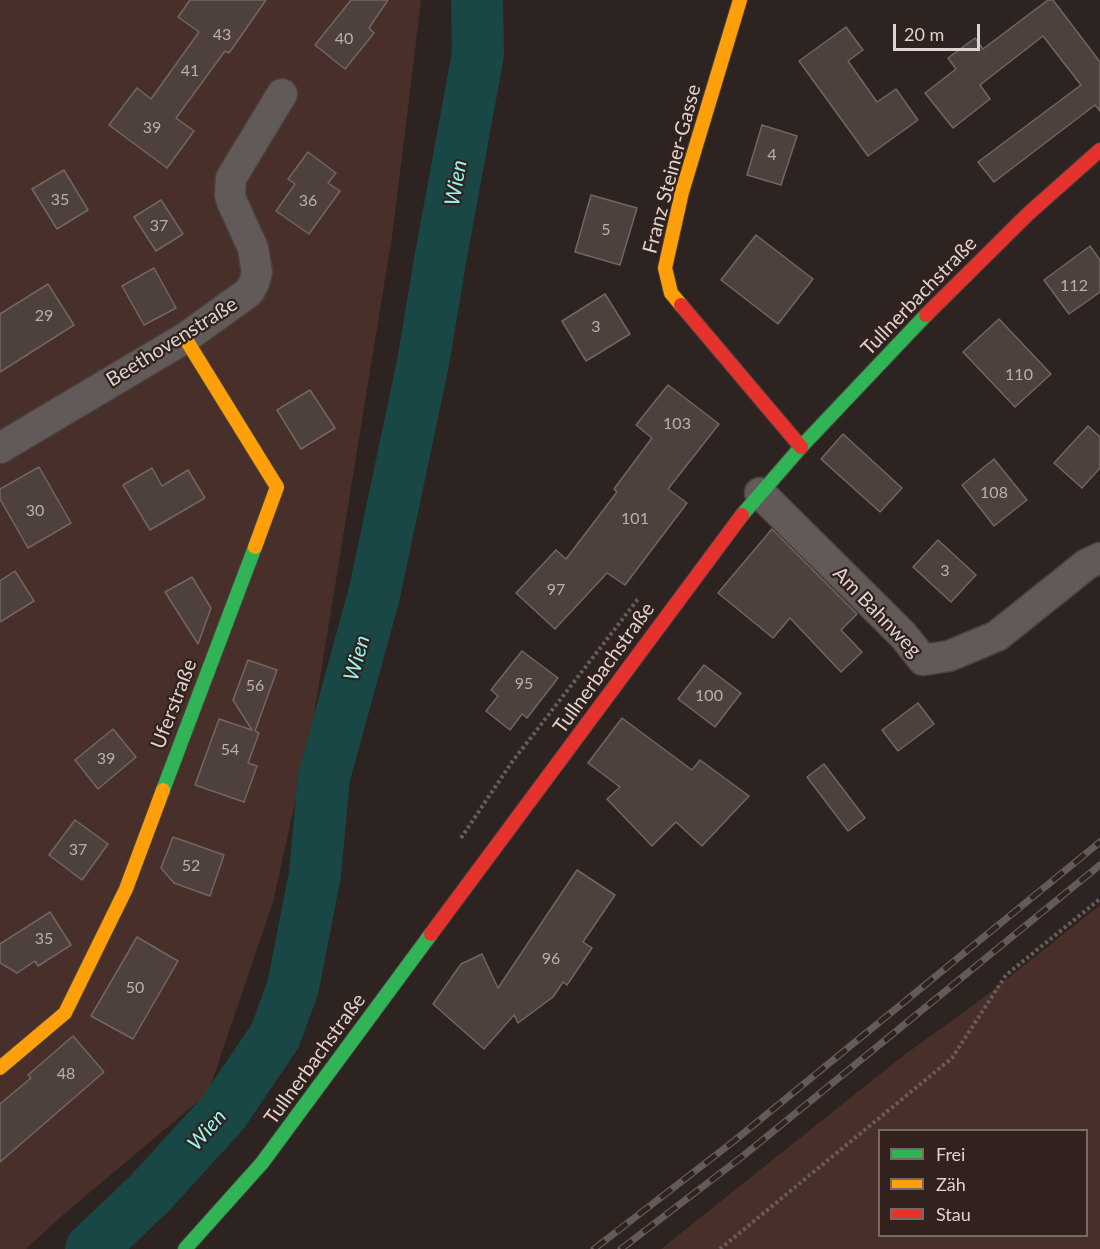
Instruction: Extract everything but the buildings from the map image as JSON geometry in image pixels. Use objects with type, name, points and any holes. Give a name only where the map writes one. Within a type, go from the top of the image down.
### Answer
[{"type":"main road","name":"Franz Steiner-Gasse","points":[[740,0],[682,192],[665,268],[671,293],[801,447]]},
{"type":"main road","name":"Tullnerbachstraße","points":[[185,1249],[262,1163],[760,493],[944,297],[1028,214],[1100,150]]},
{"type":"main road","name":"Uferstraße","points":[[0,1068],[64,1013],[126,890],[277,487],[185,338]]},
{"type":"street","name":"Beethovenstraße","points":[[0,448],[185,338],[249,292],[257,272],[253,248],[232,202],[231,178],[282,94]]},
{"type":"street","name":"Am Bahnweg","points":[[760,493],[903,634],[923,660],[949,656],[997,636],[1087,564],[1100,558]]},
{"type":"path","points":[[720,1249],[952,1058],[1006,975],[1100,899]]},
{"type":"shaded area","points":[[0,0],[421,0],[393,230],[313,721],[273,902],[208,1093],[64,1214],[26,1249],[0,1249]]},
{"type":"shaded area","points":[[1100,905],[1100,1249],[661,1249],[899,1059],[979,1001]]},
{"type":"waterway","name":"Wien","points":[[91,1249],[150,1193],[223,1113],[275,1036],[293,987],[315,874],[324,777],[374,595],[423,363],[478,54],[477,0]]},
{"type":"railway","points":[[594,1249],[734,1141],[1100,842]]},
{"type":"railway","points":[[621,1249],[743,1156],[1100,865]]},
{"type":"traffic: fast","points":[[742,515],[801,447],[926,315]]},
{"type":"traffic: fast","points":[[163,790],[255,547]]},
{"type":"traffic: fast","points":[[185,1249],[262,1163],[431,934]]},
{"type":"traffic: slow","points":[[681,305],[671,293],[665,268],[682,192],[740,0]]},
{"type":"traffic: slow","points":[[185,338],[277,487],[255,547]]},
{"type":"traffic: slow","points":[[0,1068],[65,1013],[126,889],[163,790]]},
{"type":"traffic: jam","points":[[926,315],[1028,214],[1100,150]]},
{"type":"traffic: jam","points":[[681,305],[801,447]]},
{"type":"traffic: jam","points":[[431,934],[742,515]]}]
